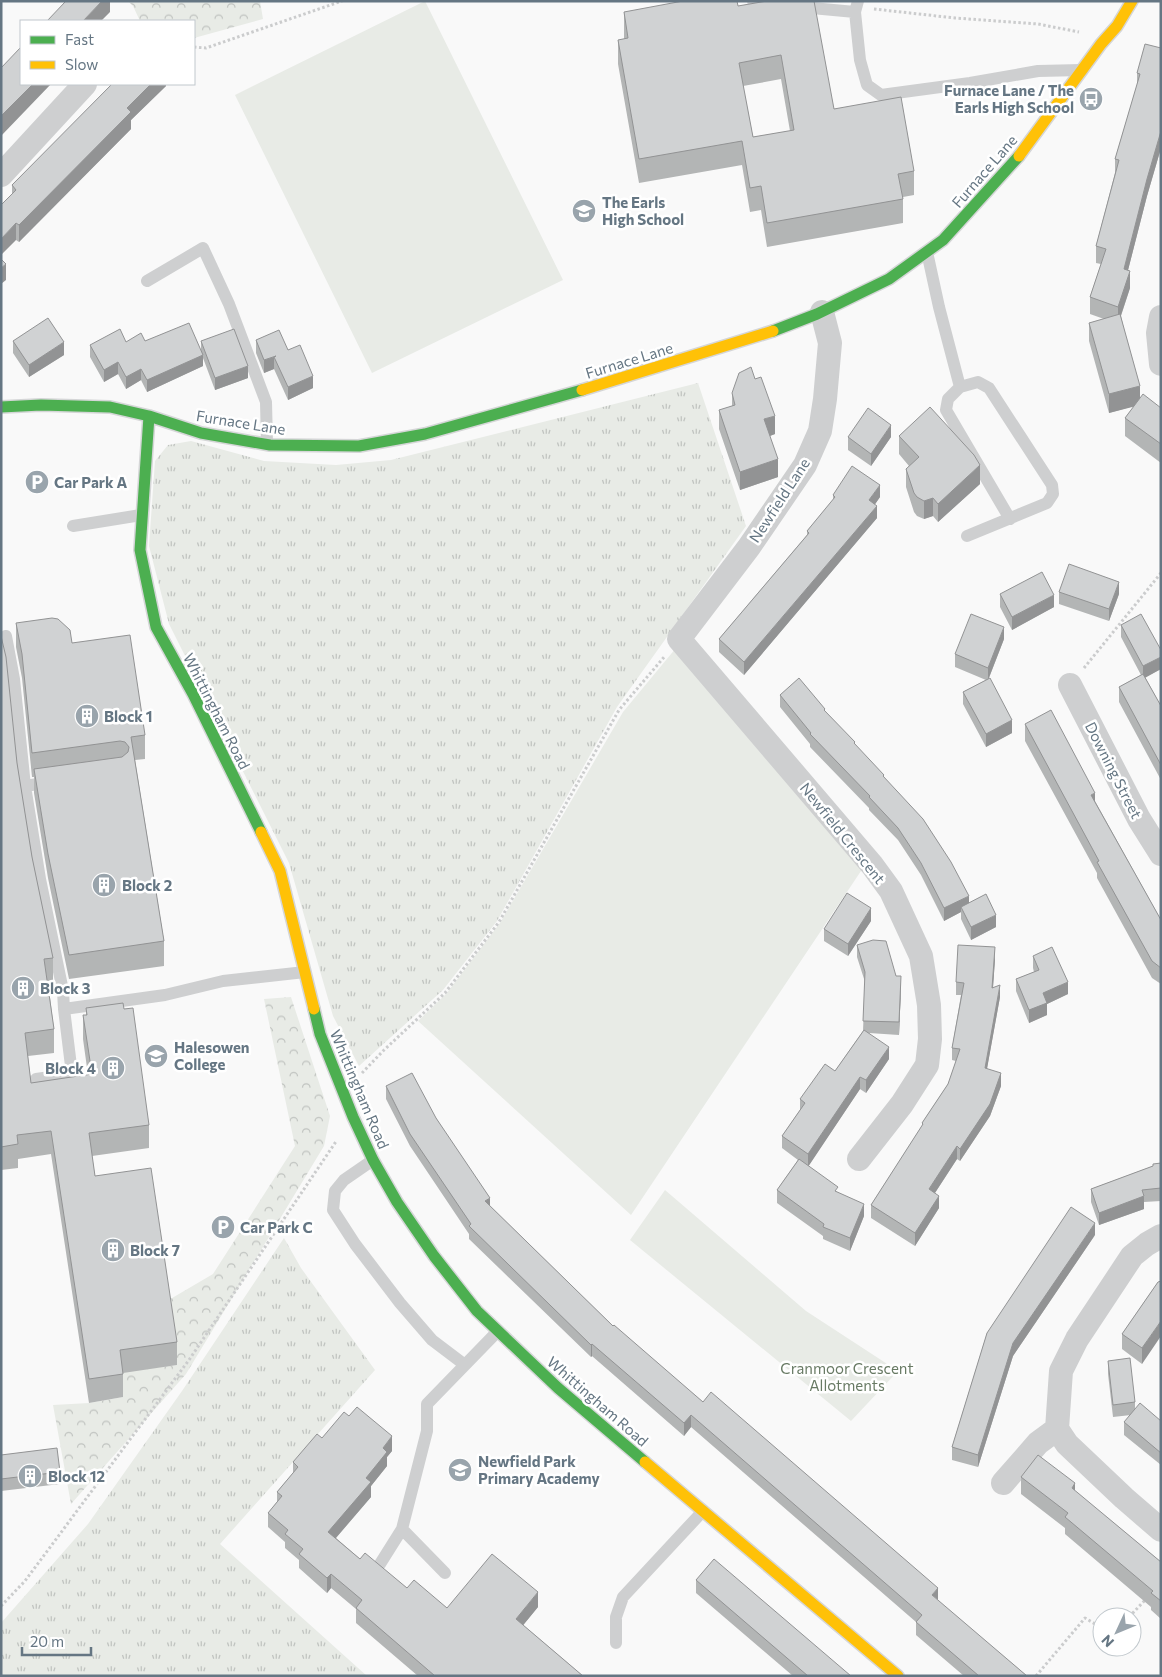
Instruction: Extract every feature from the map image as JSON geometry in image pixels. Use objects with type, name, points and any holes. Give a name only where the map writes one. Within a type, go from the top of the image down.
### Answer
[{"type":"street","name":"Furnace Lane","points":[[1,407],[41,405],[110,408],[149,416],[201,433],[266,444],[359,446],[425,434],[613,381],[748,340],[822,312],[889,279],[943,240],[1015,162],[1100,44],[1117,26],[1132,1]]},
{"type":"street","points":[[1,175],[84,85]]},
{"type":"street","name":"Newfield Lane","points":[[679,639],[749,547],[799,473],[820,431],[830,343],[822,312]]},
{"type":"street","points":[[1161,317],[1158,333],[1161,364]]},
{"type":"street","name":"Whittingham Road","points":[[149,416],[140,550],[156,627],[194,694],[280,871],[320,1034],[352,1117],[396,1202],[434,1256],[477,1310],[498,1332],[558,1388],[898,1676]]},
{"type":"street","name":"Newfield Crescent","points":[[679,639],[872,865],[891,891],[921,956],[929,1004],[930,1039],[927,1065],[902,1104],[859,1159]]},
{"type":"street","name":"Downing Street","points":[[1070,685],[1139,819],[1161,854]]},
{"type":"street","points":[[1161,1236],[1132,1256],[1077,1339],[1061,1371],[1056,1429],[1067,1444],[1161,1530]]},
{"type":"street","points":[[1002,1483],[1038,1443],[1056,1429]]},
{"type":"lane","points":[[753,1],[857,7],[860,60],[866,85],[881,95],[970,83],[1038,71],[1082,70]]},
{"type":"lane","points":[[147,281],[203,248],[229,304],[266,402],[266,444]]},
{"type":"lane","points":[[927,252],[960,387]]},
{"type":"lane","points":[[967,536],[1010,519],[1047,503],[1053,494],[1052,485],[989,388],[978,382],[960,387],[948,399],[946,410],[1010,519]]},
{"type":"lane","points":[[72,526],[141,515]]},
{"type":"lane","points":[[6,636],[14,679],[25,786],[40,880],[63,990],[72,1074],[36,1079]]},
{"type":"lane","points":[[25,786],[63,781]]},
{"type":"lane","points":[[64,1009],[165,995],[223,981],[305,972]]},
{"type":"lane","points":[[373,1160],[344,1180],[335,1192],[333,1210],[355,1244],[400,1304],[432,1340],[465,1365]]},
{"type":"lane","points":[[380,1564],[402,1529],[427,1431],[427,1404],[498,1332]]},
{"type":"lane","points":[[616,1643],[616,1617],[623,1597],[703,1511]]},
{"type":"lane","points":[[402,1529],[445,1573]]},
{"type":"path","points":[[195,47],[206,48],[342,1]]},
{"type":"path","points":[[857,7],[955,18],[1038,24],[1084,33]]},
{"type":"path","points":[[1070,685],[1161,573]]},
{"type":"path","points":[[343,1094],[382,1051],[445,993],[499,922],[619,710],[679,639]]},
{"type":"path","points":[[1,1606],[25,1581],[188,1360],[352,1117]]},
{"type":"path","points":[[1138,1607],[1148,1596]]},
{"type":"path","points":[[1036,1676],[1085,1618],[1092,1622]]},
{"type":"green space","points":[[128,1],[260,1],[263,19],[195,38],[195,20],[140,20],[133,6]]},
{"type":"green space","points":[[425,1],[563,280],[372,373],[235,95]]},
{"type":"green space","points":[[698,383],[746,526],[617,707],[497,921],[443,990],[359,1066],[333,1016],[289,863],[169,624],[149,546],[155,461],[168,445],[191,441],[264,461],[336,465],[391,460]]},
{"type":"green space","points":[[676,648],[863,868],[631,1215],[418,1021],[446,994],[500,923],[623,712]]},
{"type":"green space","points":[[291,997],[330,1116],[324,1146],[186,1374],[71,1504],[53,1405],[89,1403],[123,1397],[119,1372],[177,1365],[167,1301],[213,1274],[295,1146],[264,999]]},
{"type":"green space","name":"Cranmoor Crescent Allotments","points":[[665,1190],[806,1311],[898,1371],[851,1421],[630,1240]]},
{"type":"green space","points":[[284,1238],[301,1268],[375,1370],[220,1544],[367,1676],[1,1676],[1,1623],[88,1524],[182,1391]]},
{"type":"building","points":[[102,1],[84,20],[48,20],[65,2]]},
{"type":"building","points":[[683,1],[737,1],[738,6],[767,1],[814,1],[834,109],[901,97],[914,171],[898,174],[903,199],[767,223],[761,186],[750,188],[742,141],[639,159],[618,40],[628,38],[624,12]],"holes":[[[781,55],[794,130],[753,137],[739,63]]]},
{"type":"building","points":[[1145,44],[1161,48],[1161,131],[1124,269],[1130,271],[1118,307],[1090,297],[1106,249],[1096,246],[1119,160],[1115,159],[1140,74],[1137,73]]},
{"type":"building","points":[[20,48],[20,85],[32,85],[1,116],[1,68]]},
{"type":"building","points":[[111,85],[150,85],[127,108],[131,112],[19,225],[16,223],[1,239],[1,205],[16,190],[12,185]]},
{"type":"building","points":[[1,259],[6,264],[1,268]]},
{"type":"building","points":[[1120,314],[1140,386],[1109,394],[1089,323]]},
{"type":"building","points":[[48,318],[64,342],[29,365],[13,341]]},
{"type":"building","points":[[189,323],[203,355],[147,380],[141,369],[126,377],[118,362],[104,370],[90,345],[120,329],[126,342],[141,333],[145,341]]},
{"type":"building","points":[[234,329],[248,366],[215,378],[201,341]]},
{"type":"building","points":[[279,330],[288,350],[300,345],[313,376],[288,387],[274,357],[276,356],[264,360],[256,340]]},
{"type":"building","points":[[751,367],[755,379],[761,377],[775,416],[764,419],[778,459],[740,472],[719,410],[735,405],[732,393],[739,373]]},
{"type":"building","points":[[1143,394],[1161,408],[1161,444],[1125,418]]},
{"type":"building","points":[[930,407],[974,455],[980,465],[938,504],[933,498],[924,501],[914,493],[906,469],[919,457],[899,436]]},
{"type":"building","points":[[868,408],[891,425],[871,454],[848,437]]},
{"type":"building","points":[[852,466],[880,485],[869,500],[877,506],[744,662],[719,639],[809,533],[807,531],[835,497],[833,495]]},
{"type":"building","points":[[1069,564],[1119,582],[1109,609],[1059,592]]},
{"type":"building","points":[[1042,572],[1054,595],[1012,617],[1000,594]]},
{"type":"building","points":[[971,614],[1004,627],[988,668],[955,654]]},
{"type":"building","points":[[1141,614],[1161,650],[1161,657],[1143,666],[1121,625]]},
{"type":"building","points":[[52,618],[58,619],[70,630],[72,643],[130,635],[145,735],[131,737],[164,941],[69,955],[48,854],[34,769],[122,757],[128,752],[129,747],[125,742],[120,741],[32,753],[22,654],[16,623]]},
{"type":"building","points":[[1,636],[6,657],[17,763],[32,857],[53,958],[44,959],[54,1029],[25,1033],[31,1083],[92,1074],[83,1015],[87,1015],[86,1008],[123,1003],[124,1009],[133,1008],[149,1125],[89,1133],[95,1176],[151,1168],[177,1342],[120,1350],[123,1374],[89,1379],[51,1131],[17,1135],[18,1144],[1,1147]]},
{"type":"building","points":[[1143,674],[1161,706],[1161,765],[1119,687]]},
{"type":"building","points":[[799,678],[824,710],[923,819],[951,862],[969,896],[944,908],[921,863],[898,828],[810,734],[780,695]]},
{"type":"building","points":[[990,678],[1012,720],[986,734],[963,692]]},
{"type":"building","points":[[1051,710],[1095,793],[1091,795],[1161,920],[1161,968],[1152,961],[1097,862],[1099,861],[1025,724]]},
{"type":"building","points":[[847,893],[871,908],[848,944],[824,929]]},
{"type":"building","points":[[986,894],[996,915],[971,927],[961,907]]},
{"type":"building","points":[[873,940],[886,941],[896,976],[901,976],[899,1022],[863,1021],[865,972],[857,945]]},
{"type":"building","points":[[958,945],[995,947],[992,988],[1000,985],[985,1068],[1001,1073],[990,1104],[960,1149],[957,1146],[929,1189],[939,1196],[915,1233],[871,1205],[948,1084],[960,1049],[952,1048],[964,983],[956,982]]},
{"type":"building","points":[[1052,947],[1068,982],[1043,993],[1047,1003],[1029,1010],[1016,979],[1039,970],[1033,956]]},
{"type":"building","points":[[864,1030],[889,1047],[866,1080],[860,1077],[808,1154],[782,1136],[805,1103],[800,1099],[825,1064],[835,1071]]},
{"type":"building","points":[[412,1073],[436,1118],[490,1198],[485,1201],[613,1326],[703,1402],[711,1392],[938,1588],[932,1595],[1027,1676],[979,1676],[916,1622],[922,1615],[691,1415],[684,1423],[591,1345],[469,1226],[471,1224],[410,1134],[386,1086]]},
{"type":"building","points":[[799,1159],[838,1187],[835,1191],[864,1204],[850,1238],[823,1227],[824,1224],[777,1190]]},
{"type":"building","points":[[1161,1163],[1161,1188],[1142,1190],[1144,1196],[1099,1213],[1091,1189],[1153,1166],[1153,1164]]},
{"type":"building","points":[[1071,1207],[1095,1223],[1013,1343],[978,1455],[952,1447],[987,1333]]},
{"type":"building","points":[[1161,1281],[1161,1321],[1142,1348],[1122,1334],[1158,1282]]},
{"type":"building","points":[[1130,1358],[1135,1402],[1113,1405],[1108,1361]]},
{"type":"building","points":[[1140,1403],[1161,1421],[1161,1453],[1124,1422]]},
{"type":"building","points":[[357,1407],[392,1436],[383,1448],[387,1452],[366,1478],[371,1482],[328,1532],[360,1559],[365,1553],[407,1588],[414,1580],[447,1608],[492,1554],[538,1592],[516,1619],[583,1676],[435,1676],[356,1608],[362,1600],[331,1574],[327,1578],[299,1554],[303,1549],[285,1534],[288,1530],[268,1513],[282,1496],[277,1492],[298,1467],[293,1462],[317,1434],[322,1438],[344,1412],[349,1416]]},
{"type":"building","points":[[57,1448],[60,1472],[1,1479],[1,1455]]},
{"type":"building","points":[[1038,1455],[1075,1483],[1072,1488],[1161,1562],[1161,1601],[1151,1593],[1153,1591],[1065,1517],[1068,1513],[1021,1477]]},
{"type":"building","points":[[714,1559],[851,1676],[808,1676],[696,1580]]},
{"type":"traffic: fast","points":[[773,331],[817,314],[889,279],[943,240],[1019,156]]},
{"type":"traffic: fast","points":[[1,407],[41,405],[110,407],[149,416],[201,433],[270,445],[359,446],[425,434],[582,390]]},
{"type":"traffic: fast","points":[[149,416],[140,550],[156,627],[193,694],[261,832]]},
{"type":"traffic: fast","points":[[314,1009],[320,1034],[353,1117],[373,1160],[397,1202],[434,1256],[477,1311],[558,1388],[645,1462]]},
{"type":"traffic: slow","points":[[1019,156],[1101,44],[1117,26],[1132,1]]},
{"type":"traffic: slow","points":[[582,390],[773,331]]},
{"type":"traffic: slow","points":[[261,832],[280,871],[314,1009]]},
{"type":"traffic: slow","points":[[645,1462],[898,1676]]},
{"type":"place","name":"Furnace Lane / The Earls High School","points":[[1091,99]]},
{"type":"place","name":"The Earls High School","points":[[584,211]]},
{"type":"place","name":"Car Park A","points":[[37,482]]},
{"type":"place","name":"Block 1","points":[[87,716]]},
{"type":"place","name":"Block 2","points":[[104,885]]},
{"type":"place","name":"Block 3","points":[[23,988]]},
{"type":"place","name":"Halesowen College","points":[[156,1056]]},
{"type":"place","name":"Block 4","points":[[113,1068]]},
{"type":"place","name":"Car Park C","points":[[223,1227]]},
{"type":"place","name":"Block 7","points":[[113,1250]]},
{"type":"place","name":"Newfield Park Primary Academy","points":[[460,1470]]},
{"type":"place","name":"Block 12","points":[[30,1476]]}]
